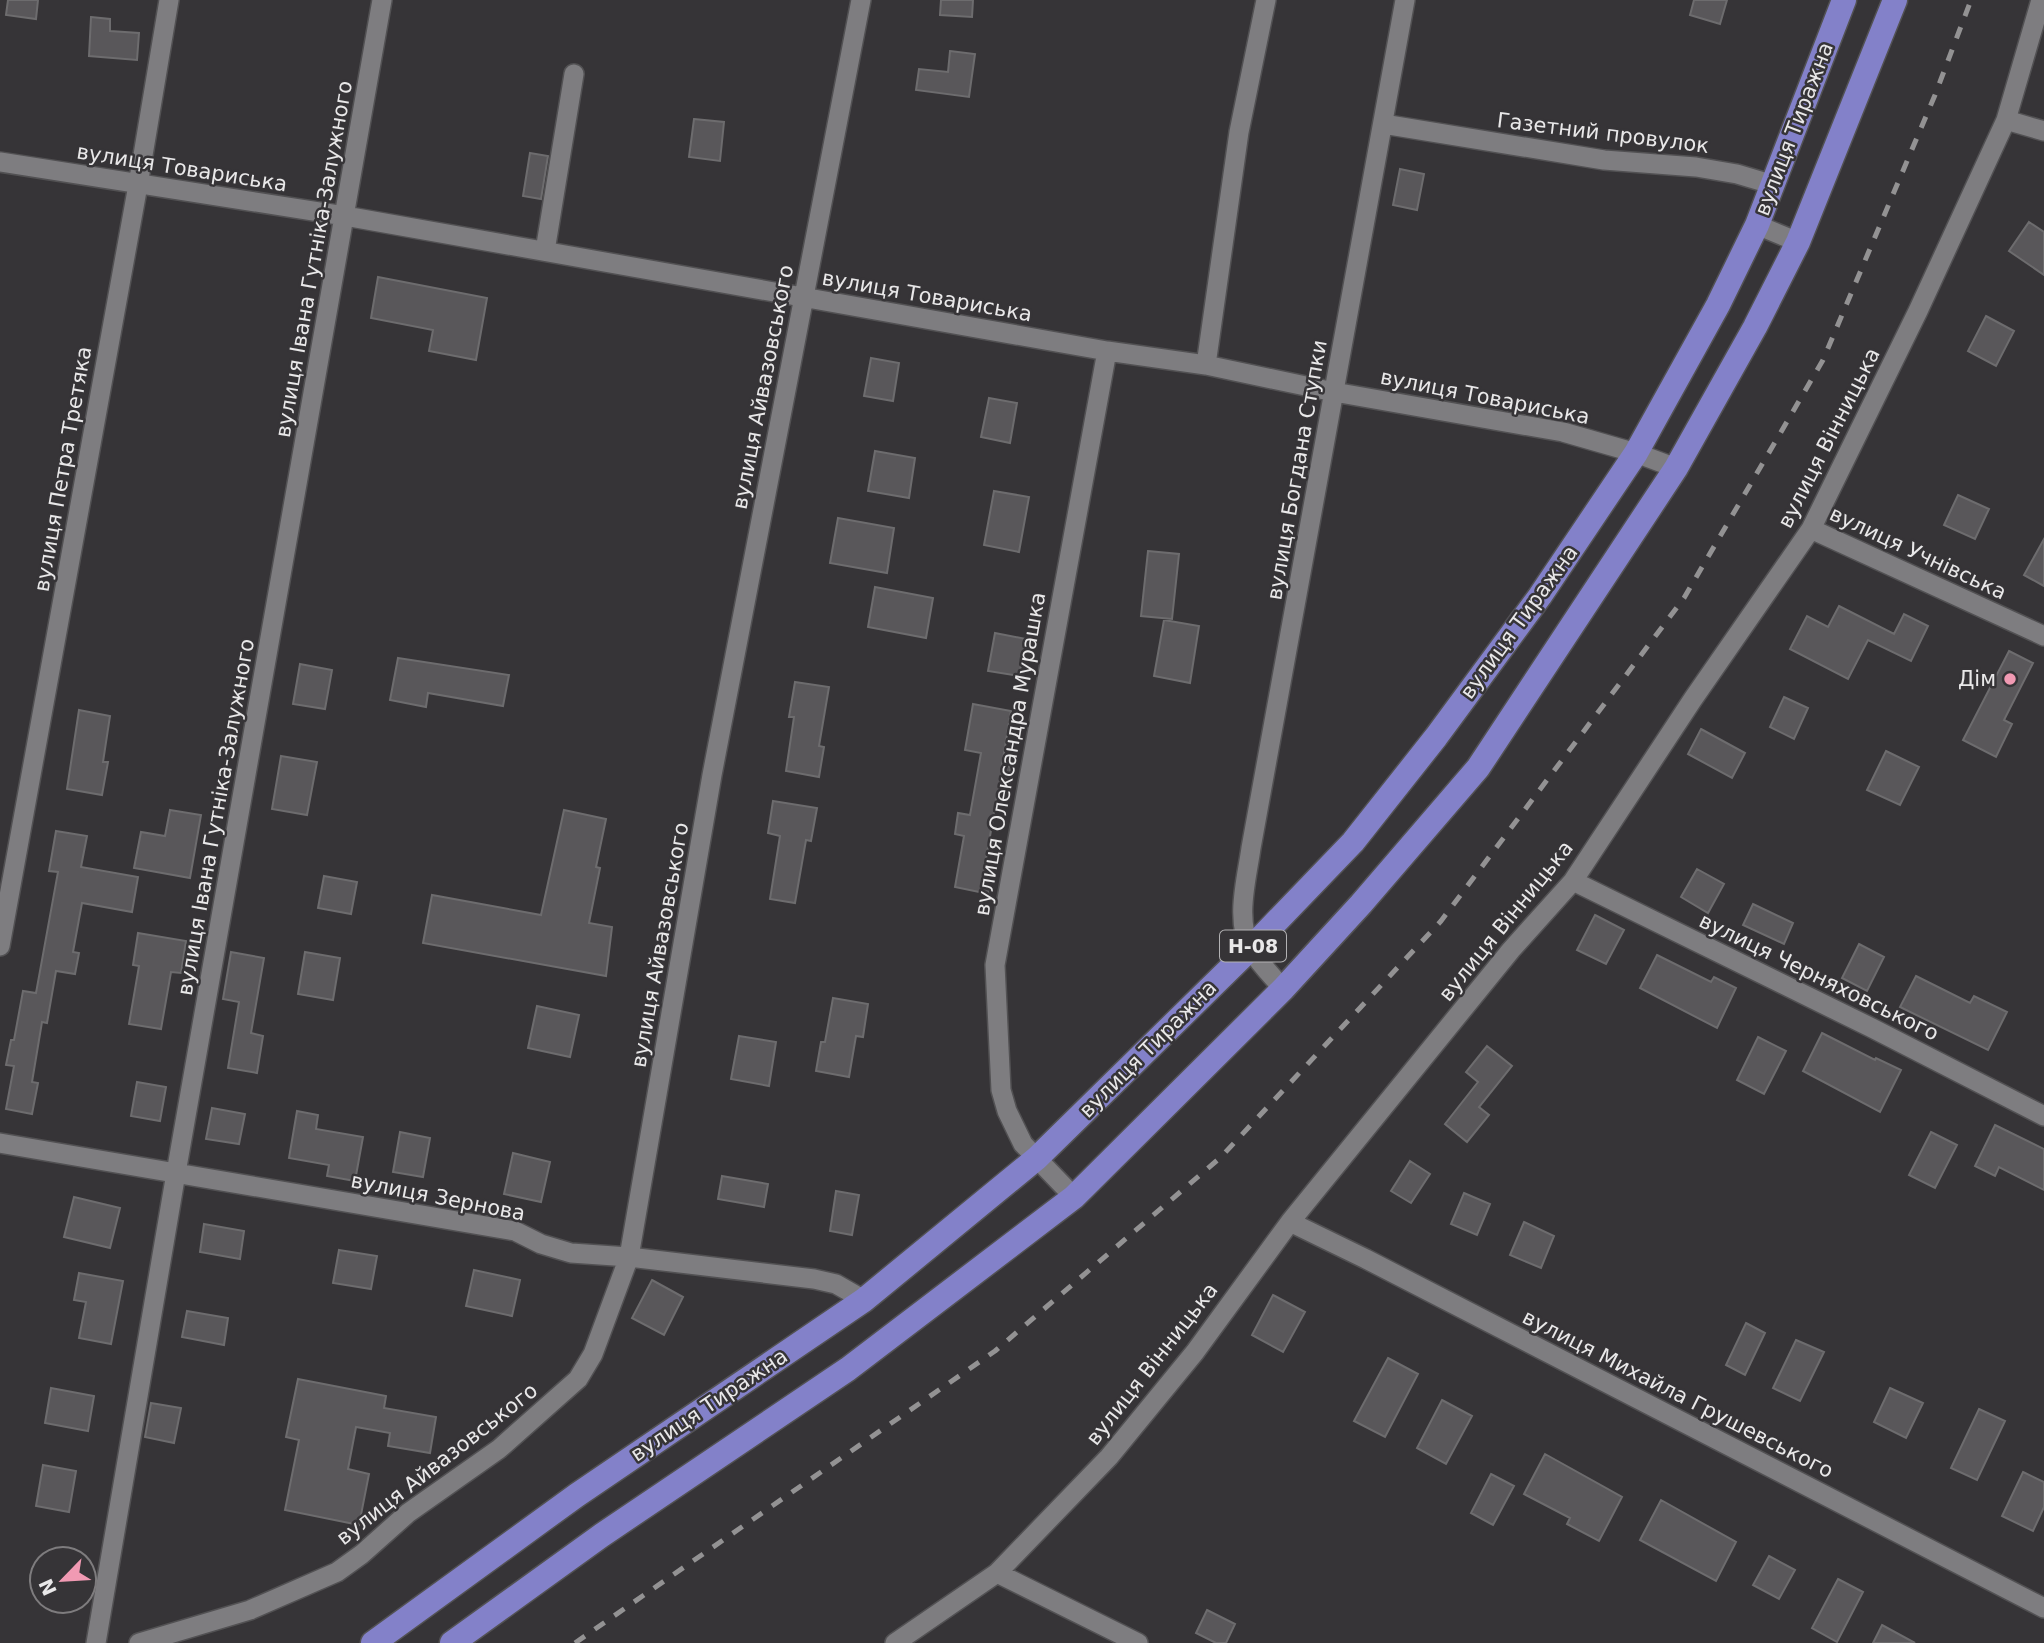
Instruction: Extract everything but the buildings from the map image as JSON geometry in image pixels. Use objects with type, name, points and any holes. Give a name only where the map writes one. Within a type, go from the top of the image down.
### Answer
[{"type":"main road","name":"вулиця Тиражна","points":[[373,1643],[577,1495],[864,1300],[1037,1158],[1250,949],[1353,842],[1436,737],[1540,596],[1636,453],[1718,305],[1757,225],[1844,0]]},
{"type":"main road","name":"вулиця Тиражна","points":[[452,1643],[602,1535],[848,1369],[1074,1197],[1283,989],[1361,904],[1478,768],[1676,468],[1755,327],[1798,242],[1895,0]]},
{"type":"street","name":"вулиця Петра Третяка","points":[[0,946],[169,0]]},
{"type":"street","name":"вулиця Івана Гутніка-Залужного","points":[[96,1643],[382,0]]},
{"type":"street","name":"вулиця Айвазовського","points":[[139,1643],[250,1610],[337,1572],[362,1554],[408,1513],[499,1450],[578,1379],[593,1354],[629,1257],[712,775],[861,0]]},
{"type":"street","points":[[1206,365],[1239,132],[1266,0]]},
{"type":"street","name":"вулиця Богдана Ступки","points":[[1250,949],[1245,930],[1244,907],[1251,848],[1405,0]]},
{"type":"street","name":"вулиця Вінницька","points":[[895,1643],[997,1573],[1110,1457],[1195,1352],[1290,1222],[1511,950],[1573,881],[1693,699],[1811,529],[1918,311],[2006,120],[2041,0]]},
{"type":"street","points":[[545,251],[574,74]]},
{"type":"street","points":[[2006,120],[2044,131]]},
{"type":"street","name":"Газетний провулок","points":[[1383,124],[1604,160],[1696,167],[1737,174],[1774,186]]},
{"type":"street","name":"вулиця Товариська","points":[[0,162],[345,216],[1107,351],[1206,365],[1334,392],[1563,432],[1636,453],[1676,468]]},
{"type":"street","points":[[1757,225],[1798,242]]},
{"type":"street","name":"вулиця Олександра Мурашка","points":[[1074,1197],[1023,1144],[1013,1126],[1001,1090],[995,965],[1107,351]]},
{"type":"street","name":"вулиця Учнівська","points":[[1811,529],[2044,636]]},
{"type":"street","name":"вулиця Черняховського","points":[[1573,881],[2044,1116]]},
{"type":"street","points":[[1250,949],[1283,989]]},
{"type":"street","name":"вулиця Зернова","points":[[0,1143],[515,1231],[541,1244],[570,1253],[629,1257],[814,1279],[836,1284],[864,1300]]},
{"type":"street","name":"вулиця Михайла Грушевського","points":[[1290,1222],[2044,1608]]},
{"type":"street","points":[[997,1573],[1138,1643]]},
{"type":"railway","points":[[575,1643],[995,1351],[1221,1157],[1441,921],[1684,598],[1823,360],[1935,95],[1971,0]]},
{"type":"place","name":"Дім","points":[[2010,679]]}]
